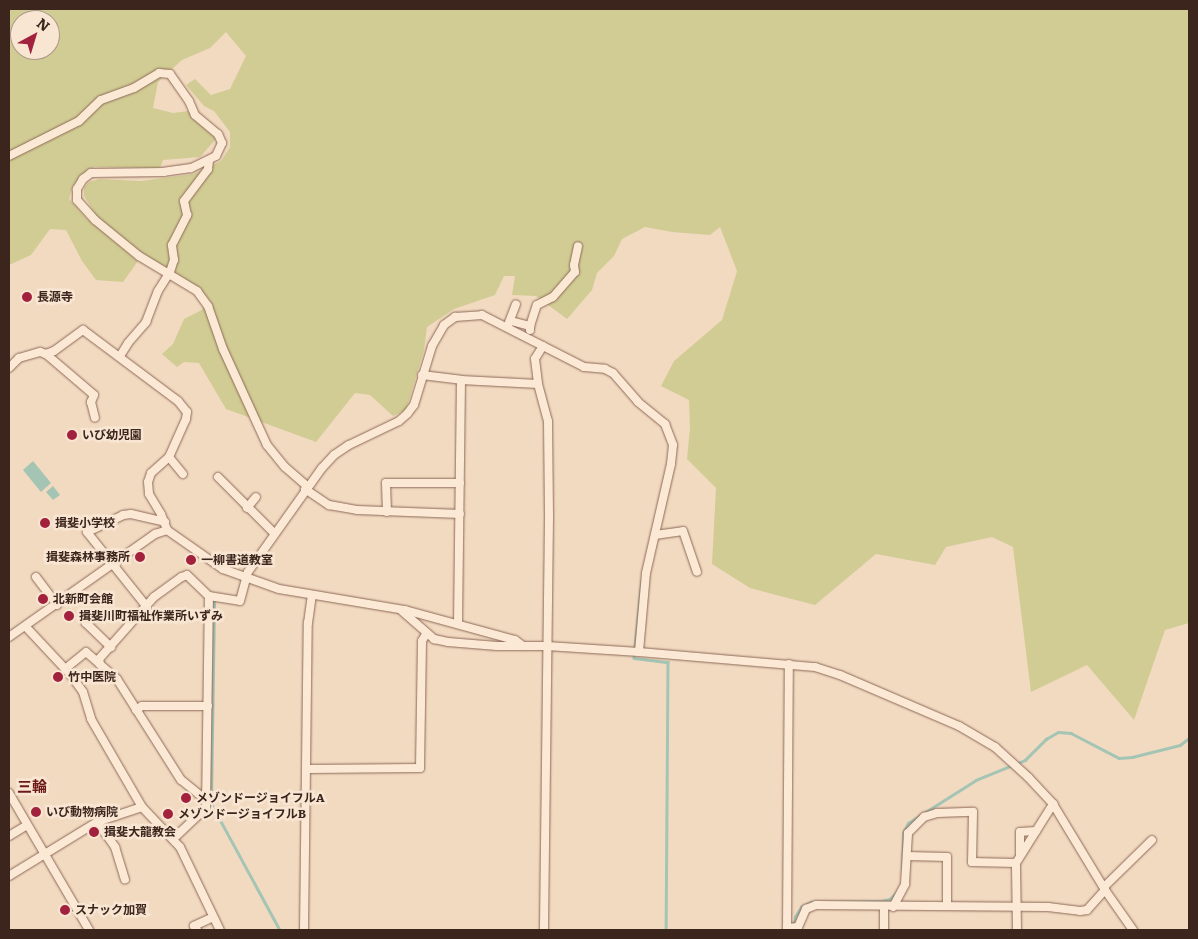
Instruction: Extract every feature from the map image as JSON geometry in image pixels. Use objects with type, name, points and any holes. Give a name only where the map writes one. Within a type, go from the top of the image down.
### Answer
[{"type":"street","points":[[9,156],[78,122],[100,100],[119,95],[164,72],[170,74],[189,101],[195,115],[218,134],[222,143],[220,151],[208,161],[191,168],[164,172],[101,171],[91,173],[83,179],[77,189],[77,200],[88,214],[139,256],[197,291],[208,306],[223,349],[267,445],[306,488],[329,505],[387,512],[460,514]]},
{"type":"street","points":[[120,356],[128,342],[146,322],[152,304],[168,275],[174,260],[172,245],[186,215],[184,201],[208,169],[208,161]]},
{"type":"street","points":[[527,336],[537,305],[553,297],[575,272],[574,265],[578,246]]},
{"type":"street","points":[[509,324],[516,304]]},
{"type":"street","points":[[100,664],[99,659],[154,597],[187,575],[209,596],[240,602],[248,572],[306,488],[334,455],[399,421],[407,414],[414,405],[432,346],[444,325],[455,317],[482,314],[509,324],[543,346],[584,367],[605,369],[614,373],[638,402],[665,424],[673,444],[671,464],[646,573],[639,652]]},
{"type":"street","points":[[509,324],[530,326]]},
{"type":"street","points":[[46,354],[54,351],[83,330],[178,401],[186,412],[186,419],[169,457],[151,474],[148,482],[149,494],[166,526]]},
{"type":"street","points":[[543,346],[535,359],[538,384],[548,421],[544,930]]},
{"type":"street","points":[[9,368],[18,358],[40,352],[46,354],[94,394],[91,402],[95,418]]},
{"type":"street","points":[[422,376],[538,384]]},
{"type":"street","points":[[458,624],[461,380]]},
{"type":"street","points":[[169,457],[183,474]]},
{"type":"street","points":[[218,476],[247,508],[274,533]]},
{"type":"street","points":[[387,512],[386,483],[460,483]]},
{"type":"street","points":[[247,508],[256,497]]},
{"type":"street","points":[[147,607],[87,532],[123,515],[131,514],[166,526],[223,569],[246,579],[312,596],[402,611],[458,624],[515,640],[523,646]]},
{"type":"street","points":[[9,637],[26,627],[166,526]]},
{"type":"street","points":[[655,535],[683,531],[697,572]]},
{"type":"street","points":[[36,577],[57,605]]},
{"type":"street","points":[[173,839],[206,808],[209,596]]},
{"type":"street","points":[[304,930],[308,623],[312,596]]},
{"type":"street","points":[[402,611],[434,639],[497,646],[547,646],[639,652],[789,664],[815,668],[840,675],[959,726],[995,747],[1028,777],[1053,804],[1104,889],[1133,930]]},
{"type":"street","points":[[90,619],[86,623],[111,647]]},
{"type":"street","points":[[26,627],[66,669],[83,692],[91,719],[142,807],[180,847],[220,930]]},
{"type":"street","points":[[307,769],[420,768],[422,641],[426,634]]},
{"type":"street","points":[[66,669],[86,652],[100,664],[117,680],[181,780],[206,800]]},
{"type":"street","points":[[789,664],[787,929],[798,927],[806,909],[816,905],[1088,910],[1104,889],[1152,840]]},
{"type":"street","points":[[136,710],[142,706],[208,706]]},
{"type":"street","points":[[9,794],[89,930]]},
{"type":"street","points":[[1018,859],[1053,804]]},
{"type":"street","points":[[9,876],[43,854],[48,854],[97,822],[142,807]]},
{"type":"street","points":[[893,907],[906,884],[908,833],[924,817],[937,813],[973,812],[972,862],[1018,859]]},
{"type":"street","points":[[97,822],[115,847],[125,879]]},
{"type":"street","points":[[9,836],[27,825]]},
{"type":"street","points":[[1017,930],[1016,908],[1020,832],[1036,830]]},
{"type":"street","points":[[907,856],[947,858],[947,906]]},
{"type":"street","points":[[884,907],[884,930]]},
{"type":"street","points":[[197,930],[194,926],[213,917]]},
{"type":"shaded area","points":[[9,9],[1189,9],[1189,623],[1165,630],[1134,720],[1087,665],[1031,692],[1013,547],[992,537],[946,547],[935,565],[876,554],[815,605],[750,588],[712,564],[716,488],[687,459],[690,428],[689,400],[661,386],[674,361],[722,320],[737,271],[720,227],[710,235],[672,232],[645,227],[622,239],[614,256],[597,273],[592,290],[567,319],[536,296],[512,295],[515,276],[504,276],[495,295],[454,309],[427,327],[424,350],[406,410],[393,416],[370,395],[355,393],[316,442],[226,409],[199,363],[184,362],[177,367],[162,354],[173,344],[184,319],[200,311],[211,302],[199,287],[142,253],[98,218],[84,196],[84,188],[89,182],[99,179],[141,181],[193,174],[221,161],[230,147],[230,132],[214,111],[204,106],[186,85],[195,79],[211,95],[230,89],[246,56],[226,32],[210,48],[182,60],[158,82],[153,108],[173,113],[188,111],[216,139],[200,157],[163,160],[160,168],[94,167],[82,174],[73,186],[69,199],[87,219],[138,261],[123,282],[96,280],[82,261],[66,230],[50,229],[31,255],[9,265]]},
{"type":"shaded area","points":[[33,461],[51,483],[41,492],[23,470]]},
{"type":"shaded area","points":[[53,486],[60,495],[53,500],[46,492]]},
{"type":"waterway","points":[[642,580],[634,658],[668,662],[666,930]]},
{"type":"waterway","points":[[211,796],[214,601]]},
{"type":"waterway","points":[[902,869],[903,833],[908,823],[976,780],[1025,760],[1046,739],[1058,732],[1071,733],[1119,758],[1132,757],[1180,745],[1189,738]]},
{"type":"waterway","points":[[211,803],[280,930]]},
{"type":"waterway","points":[[794,925],[795,917],[801,907],[811,902],[881,901],[890,899],[898,891]]},
{"type":"place","name":"長源寺","points":[[27,297]]},
{"type":"place","name":"いび幼児園","points":[[72,435]]},
{"type":"place","name":"揖斐小学校","points":[[45,523]]},
{"type":"place","name":"揖斐森林事務所","points":[[140,557]]},
{"type":"place","name":"一柳書道教室","points":[[191,560]]},
{"type":"place","name":"北新町会館","points":[[43,599]]},
{"type":"place","name":"揖斐川町福祉作業所いずみ","points":[[69,616]]},
{"type":"place","name":"竹中医院","points":[[58,677]]},
{"type":"place","name":"メゾンドージョイフルA","points":[[186,798]]},
{"type":"place","name":"いび動物病院","points":[[36,812]]},
{"type":"place","name":"メゾンドージョイフルB","points":[[168,814]]},
{"type":"place","name":"揖斐大龍教会","points":[[94,832]]},
{"type":"place","name":"スナック加賀","points":[[65,910]]},
{"type":"district","name":"三輪","points":[[32,786]]}]
